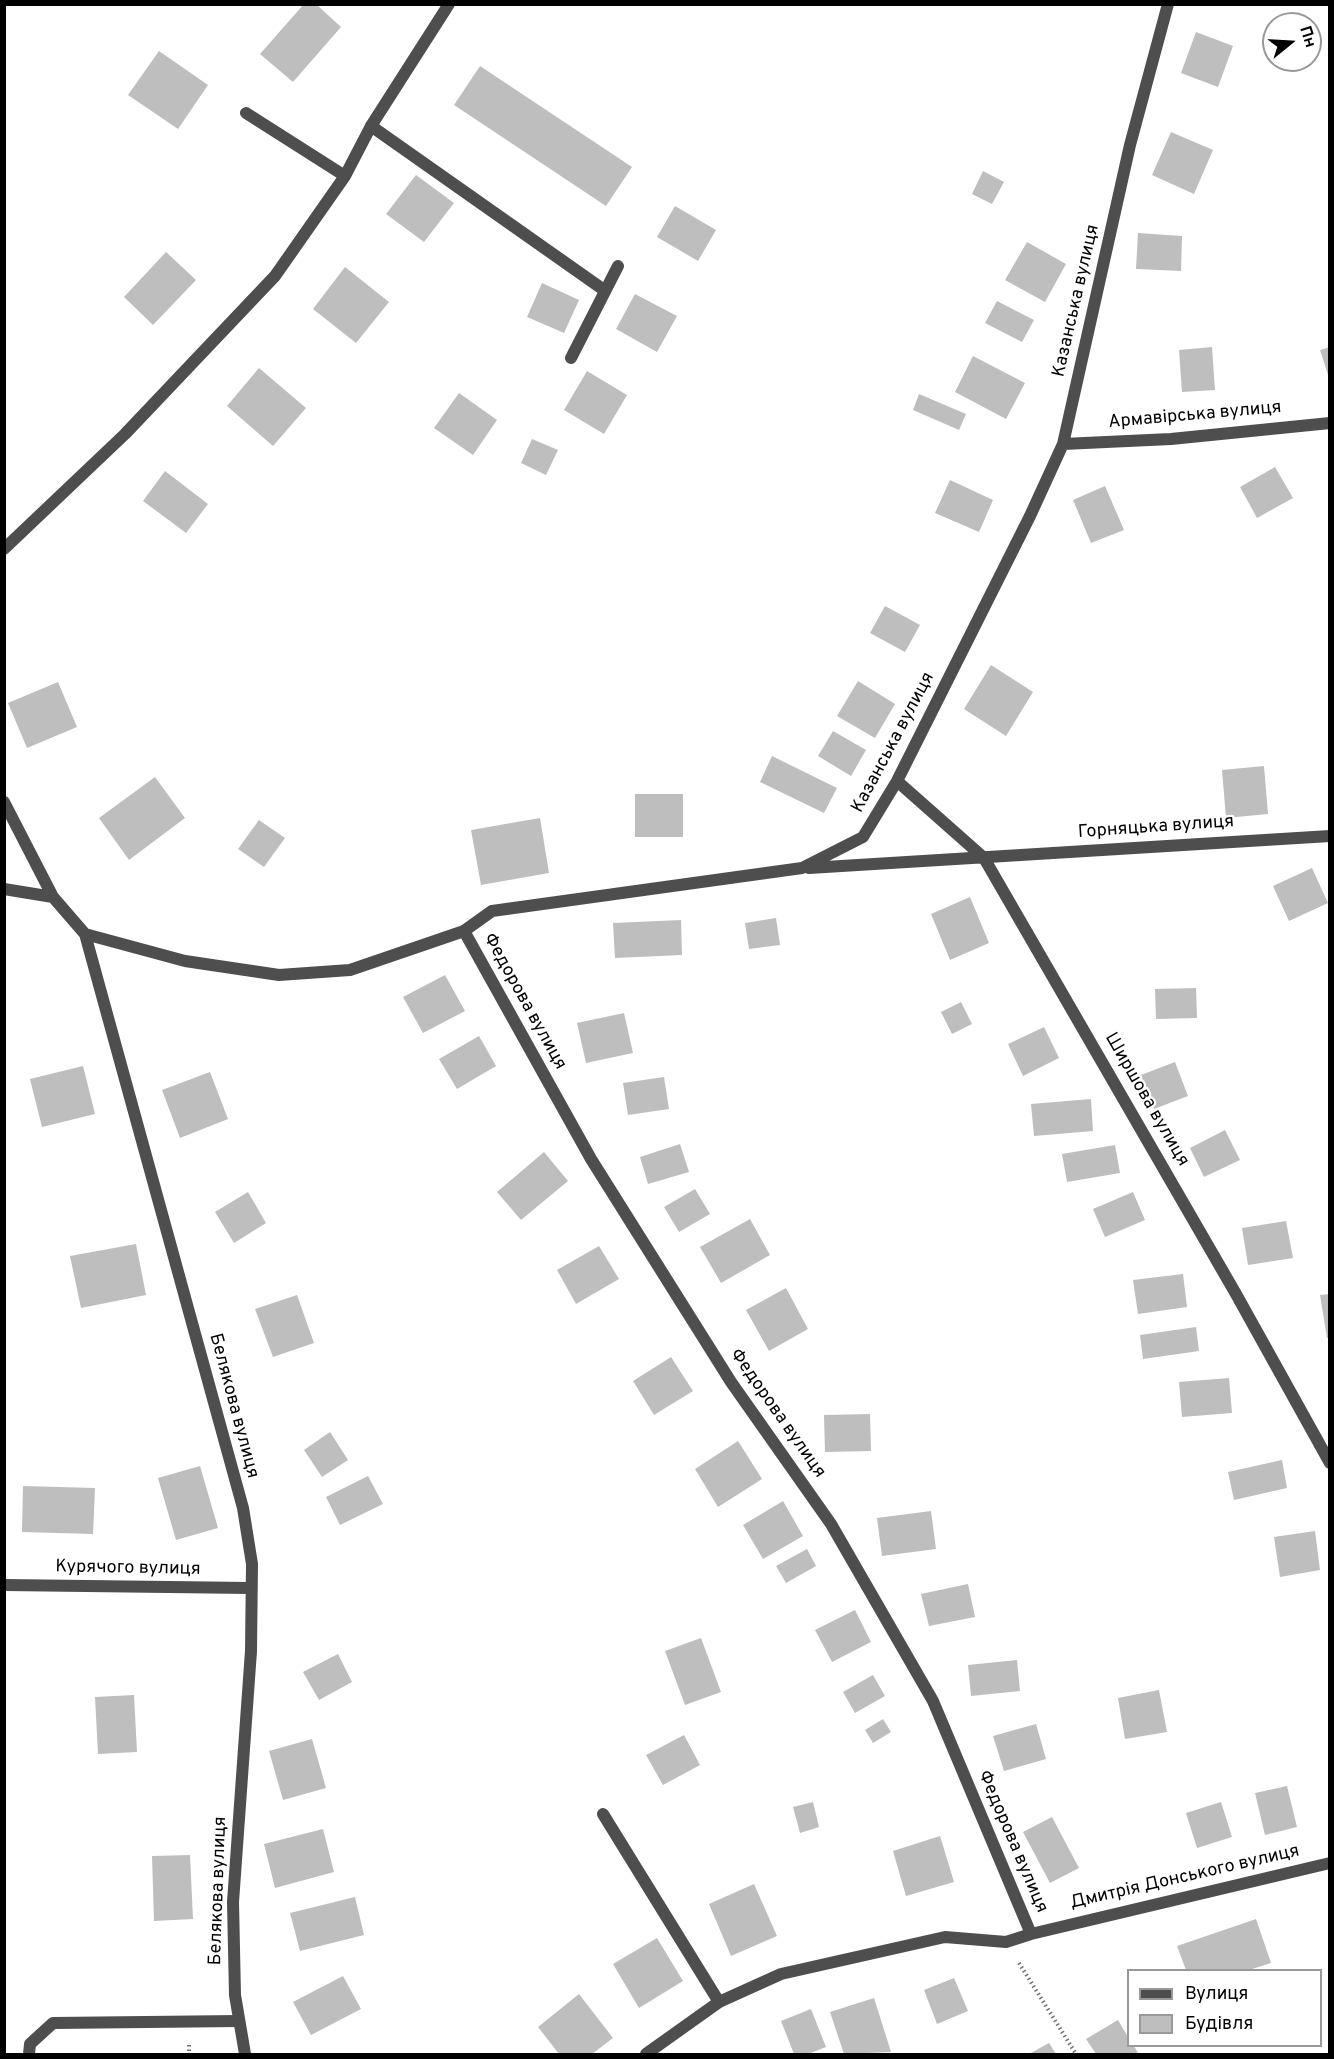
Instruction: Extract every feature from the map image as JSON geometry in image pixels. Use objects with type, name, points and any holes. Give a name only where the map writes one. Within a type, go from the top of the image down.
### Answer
[{"type":"street","points":[[4,549],[125,434],[275,276],[345,176],[371,126],[449,4]]},
{"type":"street","name":"Казанська вулиця","points":[[85,934],[184,961],[279,975],[350,970],[464,931],[492,911],[802,868],[864,837],[897,781],[1030,516],[1063,444],[1130,145],[1168,4]]},
{"type":"street","points":[[246,113],[345,176]]},
{"type":"street","points":[[371,126],[604,290]]},
{"type":"street","points":[[571,358],[618,266]]},
{"type":"street","name":"Армавірська вулиця","points":[[1063,444],[1171,439],[1329,423]]},
{"type":"street","name":"Ширшова вулиця","points":[[897,781],[984,858],[1236,1294],[1329,1463]]},
{"type":"street","name":"Белякова вулиця","points":[[4,802],[53,897],[85,934],[243,1508],[252,1563],[251,1651],[233,1902],[235,1995],[245,2055]]},
{"type":"street","name":"Горняцька вулиця","points":[[802,868],[1329,836]]},
{"type":"street","points":[[4,889],[53,897]]},
{"type":"street","name":"Федорова вулиця","points":[[464,931],[591,1159],[731,1382],[831,1524],[933,1701],[1030,1934]]},
{"type":"street","name":"Курячого вулиця","points":[[4,1585],[250,1588]]},
{"type":"street","points":[[603,1814],[719,2002]]},
{"type":"street","name":"Дмитрія Донського вулиця","points":[[646,2055],[719,2002],[781,1974],[945,1937],[1006,1942],[1030,1934],[1329,1863]]},
{"type":"street","points":[[29,2055],[30,2044],[53,2023],[239,2021]]},
{"type":"path","points":[[1006,1942],[1076,2055]]},
{"type":"building","points":[[304,4],[316,4],[341,27],[293,82],[260,54]]},
{"type":"building","points":[[1196,32],[1233,46],[1218,87],[1181,73]]},
{"type":"building","points":[[159,51],[208,85],[178,129],[128,95]]},
{"type":"building","points":[[480,66],[632,167],[606,206],[454,105]]},
{"type":"building","points":[[1171,132],[1213,150],[1194,194],[1152,175]]},
{"type":"building","points":[[983,171],[1004,182],[992,204],[972,194]]},
{"type":"building","points":[[416,175],[454,203],[424,242],[386,214]]},
{"type":"building","points":[[675,206],[716,230],[698,261],[657,237]]},
{"type":"building","points":[[1138,233],[1182,236],[1181,271],[1136,269]]},
{"type":"building","points":[[1027,242],[1066,264],[1045,302],[1005,280]]},
{"type":"building","points":[[166,252],[196,280],[153,325],[124,297]]},
{"type":"building","points":[[345,267],[389,302],[356,343],[313,309]]},
{"type":"building","points":[[542,283],[579,300],[564,333],[527,317]]},
{"type":"building","points":[[635,294],[677,316],[657,352],[616,329]]},
{"type":"building","points":[[997,301],[1034,320],[1022,342],[985,323]]},
{"type":"building","points":[[1212,347],[1215,390],[1182,392],[1179,350]]},
{"type":"building","points":[[1330,347],[1330,378],[1329,378],[1320,350]]},
{"type":"building","points":[[973,356],[1025,383],[1006,419],[955,392]]},
{"type":"building","points":[[259,368],[306,408],[273,446],[227,406]]},
{"type":"building","points":[[587,371],[627,395],[604,434],[564,410]]},
{"type":"building","points":[[459,393],[497,420],[473,455],[434,428]]},
{"type":"building","points":[[919,394],[966,414],[959,430],[913,410]]},
{"type":"building","points":[[532,439],[558,450],[546,475],[521,463]]},
{"type":"building","points":[[1275,467],[1293,498],[1257,518],[1240,487]]},
{"type":"building","points":[[165,471],[208,504],[186,533],[143,501]]},
{"type":"building","points":[[950,480],[993,500],[979,532],[935,513]]},
{"type":"building","points":[[1105,486],[1124,530],[1091,543],[1073,500]]},
{"type":"building","points":[[885,606],[920,625],[905,652],[870,633]]},
{"type":"building","points":[[991,665],[1033,692],[1006,736],[964,709]]},
{"type":"building","points":[[858,681],[895,704],[875,738],[837,716]]},
{"type":"building","points":[[58,682],[77,727],[27,748],[8,703]]},
{"type":"building","points":[[833,731],[866,750],[851,776],[818,756]]},
{"type":"building","points":[[772,756],[837,788],[824,813],[760,782]]},
{"type":"building","points":[[1264,766],[1268,814],[1226,818],[1222,770]]},
{"type":"building","points":[[155,777],[185,818],[129,860],[99,818]]},
{"type":"building","points":[[635,794],[683,794],[683,837],[635,837]]},
{"type":"building","points":[[540,818],[549,873],[481,885],[471,830]]},
{"type":"building","points":[[259,820],[285,838],[264,867],[238,849]]},
{"type":"building","points":[[1312,868],[1328,903],[1289,921],[1273,886]]},
{"type":"building","points":[[970,897],[989,943],[950,960],[931,914]]},
{"type":"building","points":[[776,918],[780,945],[749,949],[745,923]]},
{"type":"building","points":[[681,920],[682,955],[615,958],[613,923]]},
{"type":"building","points":[[445,975],[465,1011],[423,1033],[403,997]]},
{"type":"building","points":[[1196,988],[1197,1018],[1156,1019],[1155,989]]},
{"type":"building","points":[[961,1002],[972,1024],[952,1034],[941,1012]]},
{"type":"building","points":[[624,1013],[633,1053],[586,1063],[577,1023]]},
{"type":"building","points":[[1044,1027],[1059,1058],[1023,1076],[1008,1044]]},
{"type":"building","points":[[479,1036],[496,1066],[457,1089],[439,1059]]},
{"type":"building","points":[[1175,1062],[1188,1096],[1154,1109],[1141,1075]]},
{"type":"building","points":[[83,1066],[95,1114],[42,1127],[30,1079]]},
{"type":"building","points":[[210,1072],[228,1119],[180,1138],[162,1090]]},
{"type":"building","points":[[664,1077],[669,1109],[628,1115],[623,1083]]},
{"type":"building","points":[[1091,1099],[1093,1131],[1034,1136],[1031,1104]]},
{"type":"building","points":[[1225,1130],[1240,1160],[1204,1177],[1190,1148]]},
{"type":"building","points":[[680,1144],[689,1172],[648,1184],[640,1157]]},
{"type":"building","points":[[1115,1145],[1120,1173],[1067,1182],[1062,1154]]},
{"type":"building","points":[[544,1152],[568,1181],[521,1220],[497,1192]]},
{"type":"building","points":[[695,1189],[710,1214],[679,1232],[664,1207]]},
{"type":"building","points":[[248,1192],[266,1223],[234,1243],[215,1212]]},
{"type":"building","points":[[1133,1192],[1145,1220],[1105,1237],[1093,1209]]},
{"type":"building","points":[[750,1219],[770,1255],[721,1283],[700,1247]]},
{"type":"building","points":[[1286,1221],[1293,1258],[1248,1265],[1242,1228]]},
{"type":"building","points":[[136,1244],[146,1295],[81,1308],[70,1256]]},
{"type":"building","points":[[599,1246],[619,1279],[576,1304],[557,1270]]},
{"type":"building","points":[[1183,1274],[1187,1307],[1138,1314],[1133,1280]]},
{"type":"building","points":[[786,1288],[808,1329],[769,1351],[746,1310]]},
{"type":"building","points":[[1330,1294],[1330,1338],[1327,1338],[1320,1295]]},
{"type":"building","points":[[297,1295],[314,1343],[273,1357],[255,1309]]},
{"type":"building","points":[[1196,1327],[1199,1351],[1143,1359],[1140,1335]]},
{"type":"building","points":[[671,1357],[693,1391],[654,1415],[633,1381]]},
{"type":"building","points":[[1229,1378],[1232,1413],[1182,1417],[1179,1382]]},
{"type":"building","points":[[870,1414],[871,1451],[825,1452],[824,1415]]},
{"type":"building","points":[[330,1432],[348,1460],[322,1477],[304,1450]]},
{"type":"building","points":[[738,1441],[762,1479],[718,1507],[695,1469]]},
{"type":"building","points":[[1282,1460],[1287,1488],[1234,1500],[1228,1472]]},
{"type":"building","points":[[200,1466],[218,1528],[176,1540],[158,1478]]},
{"type":"building","points":[[368,1476],[383,1504],[340,1525],[326,1497]]},
{"type":"building","points":[[23,1486],[95,1488],[93,1534],[22,1532]]},
{"type":"building","points":[[783,1501],[803,1536],[763,1559],[743,1525]]},
{"type":"building","points":[[931,1511],[936,1549],[882,1556],[877,1518]]},
{"type":"building","points":[[1315,1531],[1320,1570],[1280,1577],[1274,1537]]},
{"type":"building","points":[[807,1549],[816,1566],[786,1583],[776,1566]]},
{"type":"building","points":[[968,1584],[975,1617],[929,1626],[921,1594]]},
{"type":"building","points":[[855,1610],[871,1642],[832,1662],[815,1630]]},
{"type":"building","points":[[701,1638],[721,1692],[685,1705],[665,1651]]},
{"type":"building","points":[[338,1654],[352,1682],[319,1700],[303,1672]]},
{"type":"building","points":[[1017,1660],[1020,1691],[971,1696],[968,1665]]},
{"type":"building","points":[[873,1675],[885,1696],[855,1713],[843,1692]]},
{"type":"building","points":[[1159,1690],[1167,1732],[1125,1739],[1118,1698]]},
{"type":"building","points":[[134,1695],[137,1752],[98,1754],[95,1697]]},
{"type":"building","points":[[883,1719],[891,1732],[873,1743],[865,1730]]},
{"type":"building","points":[[1036,1724],[1046,1759],[1004,1771],[993,1736]]},
{"type":"building","points":[[684,1735],[700,1765],[663,1785],[646,1755]]},
{"type":"building","points":[[312,1739],[326,1788],[283,1800],[269,1751]]},
{"type":"building","points":[[1287,1786],[1297,1827],[1265,1835],[1255,1793]]},
{"type":"building","points":[[813,1802],[819,1827],[800,1833],[793,1807]]},
{"type":"building","points":[[1221,1802],[1232,1837],[1197,1848],[1186,1813]]},
{"type":"building","points":[[1052,1817],[1079,1868],[1050,1883],[1023,1832]]},
{"type":"building","points":[[323,1829],[334,1872],[275,1888],[264,1844]]},
{"type":"building","points":[[940,1836],[954,1882],[906,1896],[893,1851]]},
{"type":"building","points":[[190,1855],[193,1919],[154,1921],[152,1856]]},
{"type":"building","points":[[754,1884],[777,1936],[731,1956],[709,1904]]},
{"type":"building","points":[[355,1897],[364,1935],[300,1951],[290,1913]]},
{"type":"building","points":[[1256,1919],[1271,1963],[1252,1969],[1186,1969],[1177,1946]]},
{"type":"building","points":[[657,1938],[683,1981],[639,2008],[613,1964]]},
{"type":"building","points":[[343,1976],[361,2009],[311,2035],[293,2002]]},
{"type":"building","points":[[954,1978],[968,2011],[937,2024],[924,1990]]},
{"type":"building","points":[[579,1994],[613,2038],[592,2054],[559,2054],[538,2027]]},
{"type":"building","points":[[874,1998],[891,2052],[844,2054],[830,2012]]},
{"type":"building","points":[[811,2009],[826,2047],[808,2054],[794,2054],[781,2021]]},
{"type":"building","points":[[1118,2020],[1127,2035],[1127,2047],[1135,2047],[1138,2053],[1096,2054],[1086,2039]]},
{"type":"building","points":[[1049,2043],[1056,2054],[1029,2054]]}]
